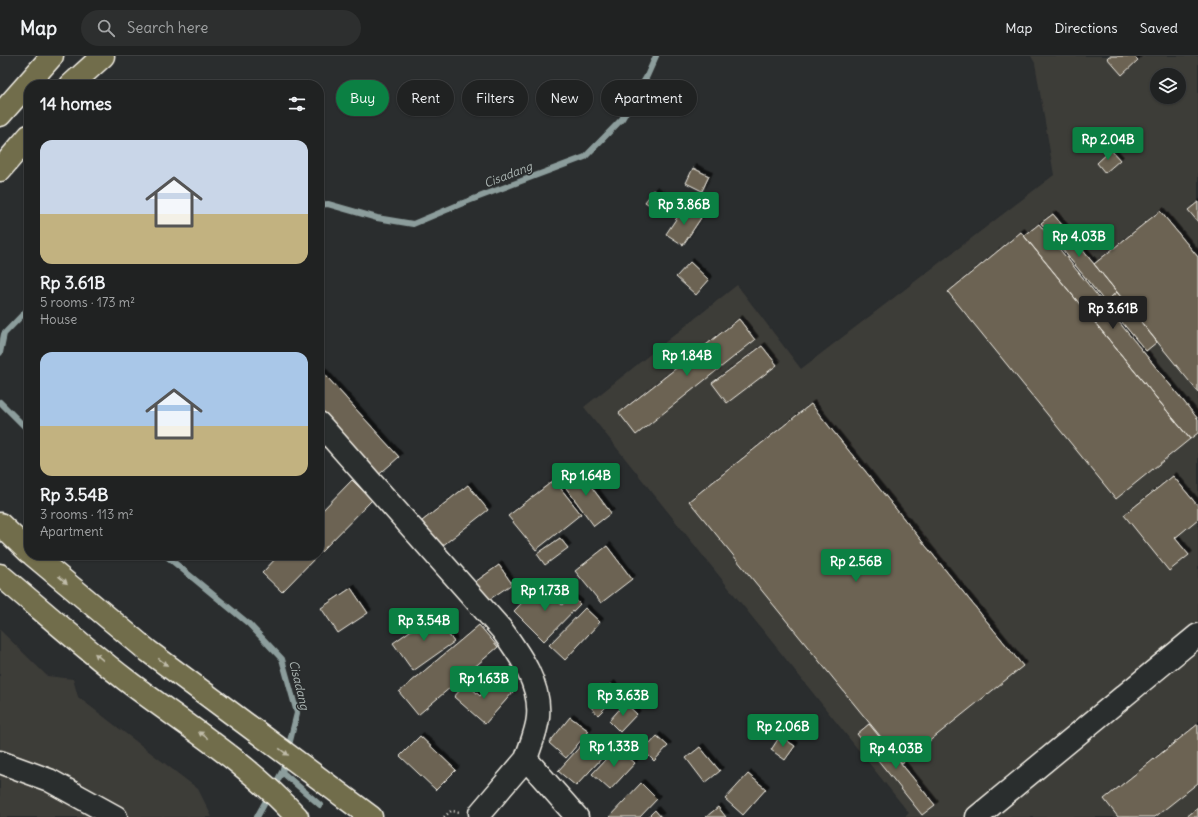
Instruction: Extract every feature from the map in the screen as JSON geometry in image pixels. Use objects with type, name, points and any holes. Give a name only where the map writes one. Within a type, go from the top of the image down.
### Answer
[{"type":"main road","points":[[31,80],[52,56]]},
{"type":"main road","points":[[77,80],[103,56]]},
{"type":"main road","points":[[0,115],[24,88]]},
{"type":"main road","points":[[0,170],[24,142]]},
{"type":"main road","points":[[0,524],[24,547]]},
{"type":"main road","points":[[38,560],[148,651],[371,817]]},
{"type":"main road","points":[[0,576],[126,680],[234,758],[275,793],[297,817]]},
{"type":"street","points":[[324,429],[496,624],[523,659],[535,689],[538,717],[526,759],[480,813]]},
{"type":"street","points":[[977,817],[1198,635]]},
{"type":"street","points":[[526,759],[577,817]]},
{"type":"street","points":[[0,762],[49,780],[116,817]]},
{"type":"shaded area","points":[[1031,56],[1198,56],[1198,817],[905,817],[909,813],[584,407],[737,285],[801,369],[1054,175],[1035,63]]},
{"type":"shaded area","points":[[0,630],[47,676],[73,679],[78,697],[198,789],[212,817],[0,817]]},
{"type":"building","points":[[1109,56],[1134,56],[1138,60],[1122,75],[1107,58]]},
{"type":"building","points":[[1111,150],[1120,160],[1105,173],[1097,163]]},
{"type":"building","points":[[693,168],[709,176],[702,191],[686,183]]},
{"type":"building","points":[[654,190],[666,199],[657,210],[645,202]]},
{"type":"building","points":[[1198,202],[1198,222],[1188,210]]},
{"type":"building","points":[[684,207],[701,218],[683,245],[666,234]]},
{"type":"building","points":[[1160,211],[1198,257],[1198,392],[1094,264]]},
{"type":"building","points":[[1053,214],[1117,292],[1105,302],[1041,223]]},
{"type":"building","points":[[1039,224],[1198,419],[1198,433],[1190,439],[1024,236]]},
{"type":"building","points":[[1021,232],[1190,439],[1116,499],[948,292]]},
{"type":"building","points":[[690,262],[709,280],[696,295],[676,277]]},
{"type":"building","points":[[1117,292],[1157,342],[1146,351],[1105,302]]},
{"type":"building","points":[[739,319],[755,340],[636,435],[619,413]]},
{"type":"building","points":[[762,346],[777,365],[727,403],[712,383]]},
{"type":"building","points":[[324,374],[399,457],[375,478],[324,422]]},
{"type":"building","points":[[811,404],[1023,666],[902,763],[689,501]]},
{"type":"building","points":[[578,469],[611,513],[594,526],[561,481]]},
{"type":"building","points":[[1173,476],[1198,506],[1198,519],[1175,538],[1189,555],[1169,571],[1124,515]]},
{"type":"building","points":[[352,480],[372,500],[324,549],[324,509]]},
{"type":"building","points":[[554,480],[581,514],[536,550],[508,516]]},
{"type":"building","points":[[468,485],[488,510],[437,550],[417,525]]},
{"type":"building","points":[[560,538],[568,548],[545,565],[537,554]]},
{"type":"building","points":[[607,546],[632,579],[601,603],[575,571]]},
{"type":"building","points":[[274,560],[313,560],[282,592],[262,573]]},
{"type":"building","points":[[499,565],[512,584],[487,601],[475,582]]},
{"type":"building","points":[[540,584],[562,605],[571,596],[580,604],[544,641],[514,611]]},
{"type":"building","points":[[351,588],[368,613],[338,633],[321,608]]},
{"type":"building","points":[[585,608],[600,622],[565,660],[549,645]]},
{"type":"building","points":[[434,614],[454,642],[413,671],[393,643]]},
{"type":"building","points":[[479,625],[498,647],[418,715],[399,692]]},
{"type":"building","points":[[496,678],[513,692],[485,724],[454,697],[466,683],[480,696]]},
{"type":"building","points":[[611,684],[620,693],[598,715],[589,705]]},
{"type":"building","points":[[625,703],[637,714],[620,732],[609,721]]},
{"type":"building","points":[[570,717],[589,731],[566,758],[549,743]]},
{"type":"building","points":[[869,724],[935,805],[922,815],[857,734]]},
{"type":"building","points":[[1198,724],[1198,783],[1155,817],[1118,817],[1104,799]]},
{"type":"building","points":[[420,736],[456,770],[436,790],[400,756]]},
{"type":"building","points":[[657,736],[668,746],[654,761],[644,751]]},
{"type":"building","points":[[780,736],[795,746],[785,760],[771,750]]},
{"type":"building","points":[[585,741],[603,757],[576,786],[558,771]]},
{"type":"building","points":[[617,747],[635,763],[610,790],[592,774]]},
{"type":"building","points":[[700,747],[720,771],[705,783],[686,758]]},
{"type":"building","points":[[748,774],[766,789],[743,815],[725,799]]},
{"type":"building","points":[[641,783],[657,799],[640,817],[609,817]]},
{"type":"building","points":[[718,807],[726,817],[706,817]]},
{"type":"building","points":[[1198,808],[1198,817],[1186,817]]},
{"type":"building","points":[[655,810],[661,817],[648,817]]},
{"type":"waterway","name":"Cisadang","points":[[324,204],[328,204],[377,218],[413,224],[463,203],[585,157],[622,119],[647,76],[656,56]]},
{"type":"waterway","name":"Cisadang","points":[[0,353],[4,334],[24,313]]},
{"type":"waterway","name":"Cisadang","points":[[0,402],[24,426]]},
{"type":"waterway","name":"Cisadang","points":[[171,560],[249,624],[282,659],[297,713],[288,749]]},
{"type":"waterway","name":"Cisadang","points":[[257,817],[282,772],[286,758]]},
{"type":"waterway","points":[[282,772],[320,805]]}]
